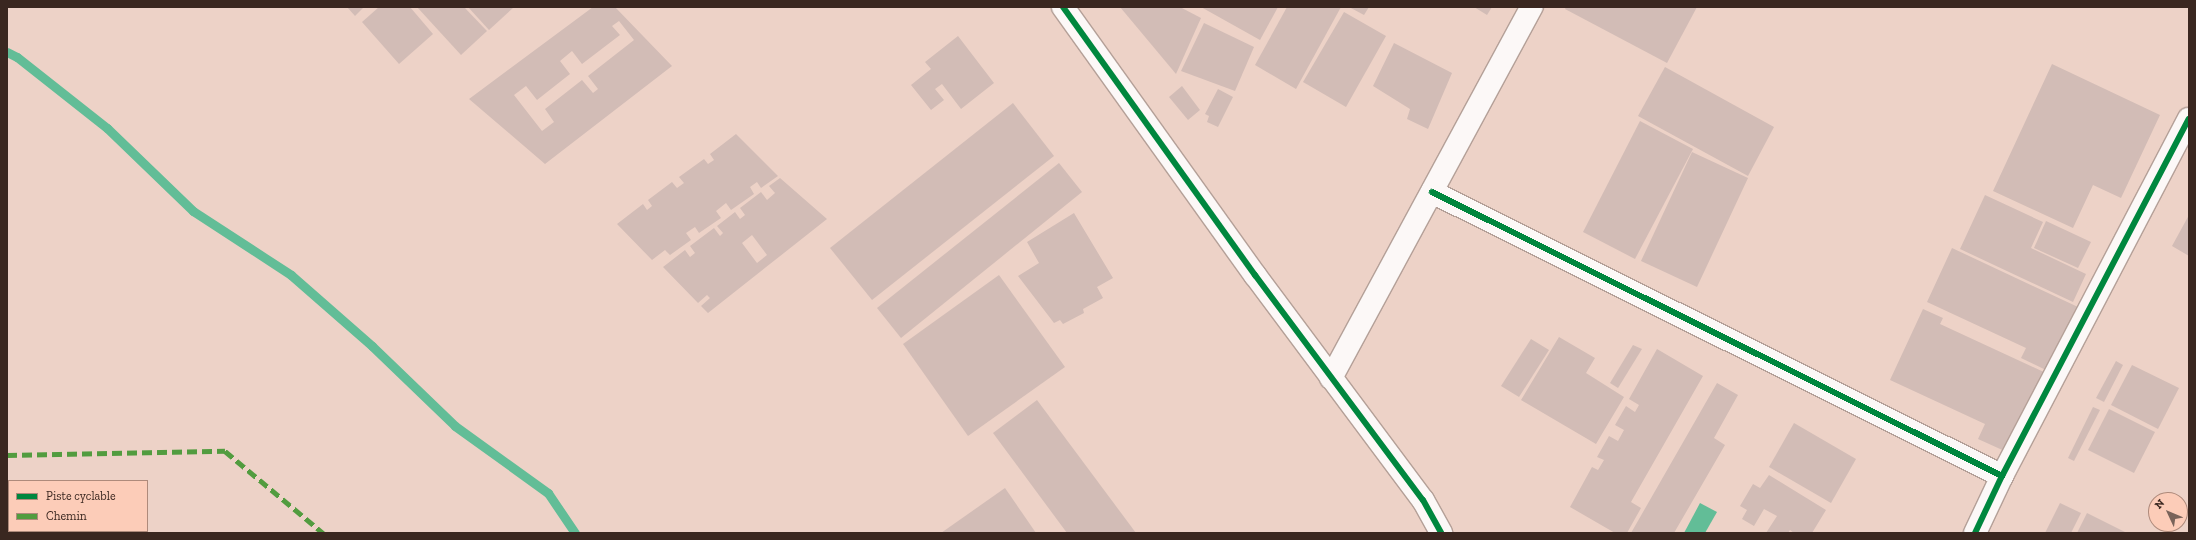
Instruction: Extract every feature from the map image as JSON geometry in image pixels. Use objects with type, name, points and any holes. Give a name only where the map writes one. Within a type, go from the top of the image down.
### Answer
[{"type":"street","points":[[1062,7],[1331,378],[1423,500],[1442,533]]},
{"type":"street","points":[[1331,378],[1532,7]]},
{"type":"street","points":[[1974,533],[2002,476],[2189,119]]},
{"type":"street","points":[[1432,192],[2002,476]]},
{"type":"shaded area","points":[[1700,503],[1717,512],[1705,533],[1684,533]]},
{"type":"building","points":[[347,7],[364,7],[355,16]]},
{"type":"building","points":[[379,7],[410,7],[433,34],[399,64],[362,22]]},
{"type":"building","points":[[417,7],[464,7],[487,31],[461,55]]},
{"type":"building","points":[[468,7],[514,7],[489,30]]},
{"type":"building","points":[[593,7],[615,7],[672,66],[545,164],[469,99]],"holes":[[[619,21],[634,40],[588,76],[598,89],[593,93],[582,80],[545,109],[554,122],[542,131],[514,95],[526,86],[537,100],[570,74],[560,61],[572,51],[582,64],[620,35],[612,26]]]},
{"type":"building","points":[[1120,7],[1180,7],[1201,18],[1176,74]]},
{"type":"building","points":[[1201,7],[1278,7],[1260,40]]},
{"type":"building","points":[[1287,7],[1341,7],[1296,89],[1255,65]]},
{"type":"building","points":[[1349,7],[1369,7],[1364,15]]},
{"type":"building","points":[[1474,7],[1492,7],[1487,15]]},
{"type":"building","points":[[1566,7],[1697,7],[1667,63],[1565,9]]},
{"type":"building","points":[[1344,12],[1386,36],[1346,107],[1303,82]]},
{"type":"building","points":[[1204,23],[1254,47],[1235,91],[1181,71]]},
{"type":"building","points":[[958,36],[994,83],[961,109],[942,84],[935,89],[944,100],[931,110],[911,85],[931,69],[925,62]]},
{"type":"building","points":[[1394,43],[1452,73],[1428,129],[1407,119],[1410,109],[1373,86]]},
{"type":"building","points":[[2052,64],[2160,115],[2121,198],[2093,185],[2073,228],[1993,191]]},
{"type":"building","points":[[1665,67],[1774,127],[1748,176],[1638,116]]},
{"type":"building","points":[[1182,86],[1200,110],[1188,120],[1169,97]]},
{"type":"building","points":[[1218,89],[1233,97],[1218,127],[1207,122],[1209,116],[1205,114]]},
{"type":"building","points":[[1013,103],[1054,156],[872,300],[830,248]]},
{"type":"building","points":[[1640,121],[1693,149],[1635,259],[1583,232]]},
{"type":"building","points":[[736,134],[778,176],[761,188],[757,182],[750,187],[754,194],[731,210],[726,203],[716,211],[721,218],[699,233],[695,227],[686,233],[691,240],[670,255],[665,250],[652,260],[617,224],[643,204],[647,210],[652,206],[648,200],[672,182],[677,188],[684,183],[679,177],[704,159],[708,164],[714,160],[710,154]]},
{"type":"building","points":[[1692,152],[1748,178],[1697,287],[1641,261]]},
{"type":"building","points":[[1059,163],[1082,192],[901,338],[877,308]]},
{"type":"building","points":[[780,178],[827,219],[708,313],[701,306],[710,298],[707,295],[698,303],[663,267],[685,250],[690,257],[695,253],[690,246],[714,228],[720,236],[723,233],[717,226],[735,212],[740,219],[745,215],[740,208],[761,192],[767,200],[775,193],[769,186]],"holes":[[[752,235],[767,255],[757,263],[742,243]]]},
{"type":"building","points":[[1985,195],[2043,222],[2031,248],[2086,274],[2073,302],[1960,249]]},
{"type":"building","points":[[1074,213],[1113,278],[1097,287],[1103,298],[1083,309],[1084,313],[1063,324],[1060,320],[1054,323],[1018,276],[1039,263],[1027,242]]},
{"type":"building","points":[[2189,215],[2189,256],[2172,246]]},
{"type":"building","points":[[2046,221],[2091,242],[2078,268],[2034,248]]},
{"type":"building","points":[[1952,248],[2078,307],[2048,371],[2021,358],[2026,348],[1927,302]]},
{"type":"building","points":[[999,275],[1065,367],[968,436],[903,344]]},
{"type":"building","points":[[1923,309],[1943,318],[1940,324],[2046,373],[2009,453],[1978,439],[1985,424],[1890,380]]},
{"type":"building","points":[[1559,337],[1595,358],[1586,373],[1624,397],[1596,444],[1521,400]]},
{"type":"building","points":[[1531,339],[1549,350],[1519,397],[1501,386]]},
{"type":"building","points":[[1633,345],[1642,349],[1618,388],[1610,383]]},
{"type":"building","points":[[1657,349],[1703,376],[1631,502],[1641,508],[1627,533],[1615,533],[1570,507],[1592,467],[1598,470],[1604,460],[1597,457],[1609,436],[1618,441],[1624,430],[1615,425],[1626,406],[1635,412],[1639,405],[1629,399]]},
{"type":"building","points":[[2116,361],[2123,365],[2104,402],[2096,398]]},
{"type":"building","points":[[2132,365],[2179,388],[2158,429],[2111,405]]},
{"type":"building","points":[[1717,383],[1738,395],[1714,438],[1725,445],[1674,533],[1631,533]]},
{"type":"building","points":[[1037,400],[1136,533],[1067,533],[993,433]]},
{"type":"building","points":[[2093,407],[2100,410],[2074,461],[2068,458]]},
{"type":"building","points":[[2109,409],[2155,432],[2134,473],[2088,450]]},
{"type":"building","points":[[1794,423],[1856,459],[1831,503],[1769,467]]},
{"type":"building","points":[[1769,475],[1826,510],[1812,533],[1794,533],[1790,530],[1788,533],[1766,533],[1777,516],[1764,509],[1754,526],[1742,519],[1747,510],[1740,506],[1753,484],[1760,488]]},
{"type":"building","points":[[1005,488],[1036,533],[941,533]]},
{"type":"building","points":[[2060,503],[2081,513],[2071,533],[2045,533]]},
{"type":"building","points":[[2087,513],[2127,533],[2077,533]]},
{"type":"waterway","points":[[7,52],[17,57],[107,128],[193,211],[291,275],[372,346],[455,426],[548,493],[575,533]]},
{"type":"marked path","points":[[7,455],[225,451],[323,533]]},
{"type":"cycle path","points":[[1063,7],[1255,275],[1423,500],[1441,533]]},
{"type":"cycle path","points":[[1975,533],[2002,476],[2189,119]]},
{"type":"cycle path","points":[[1432,192],[2002,476]]}]
